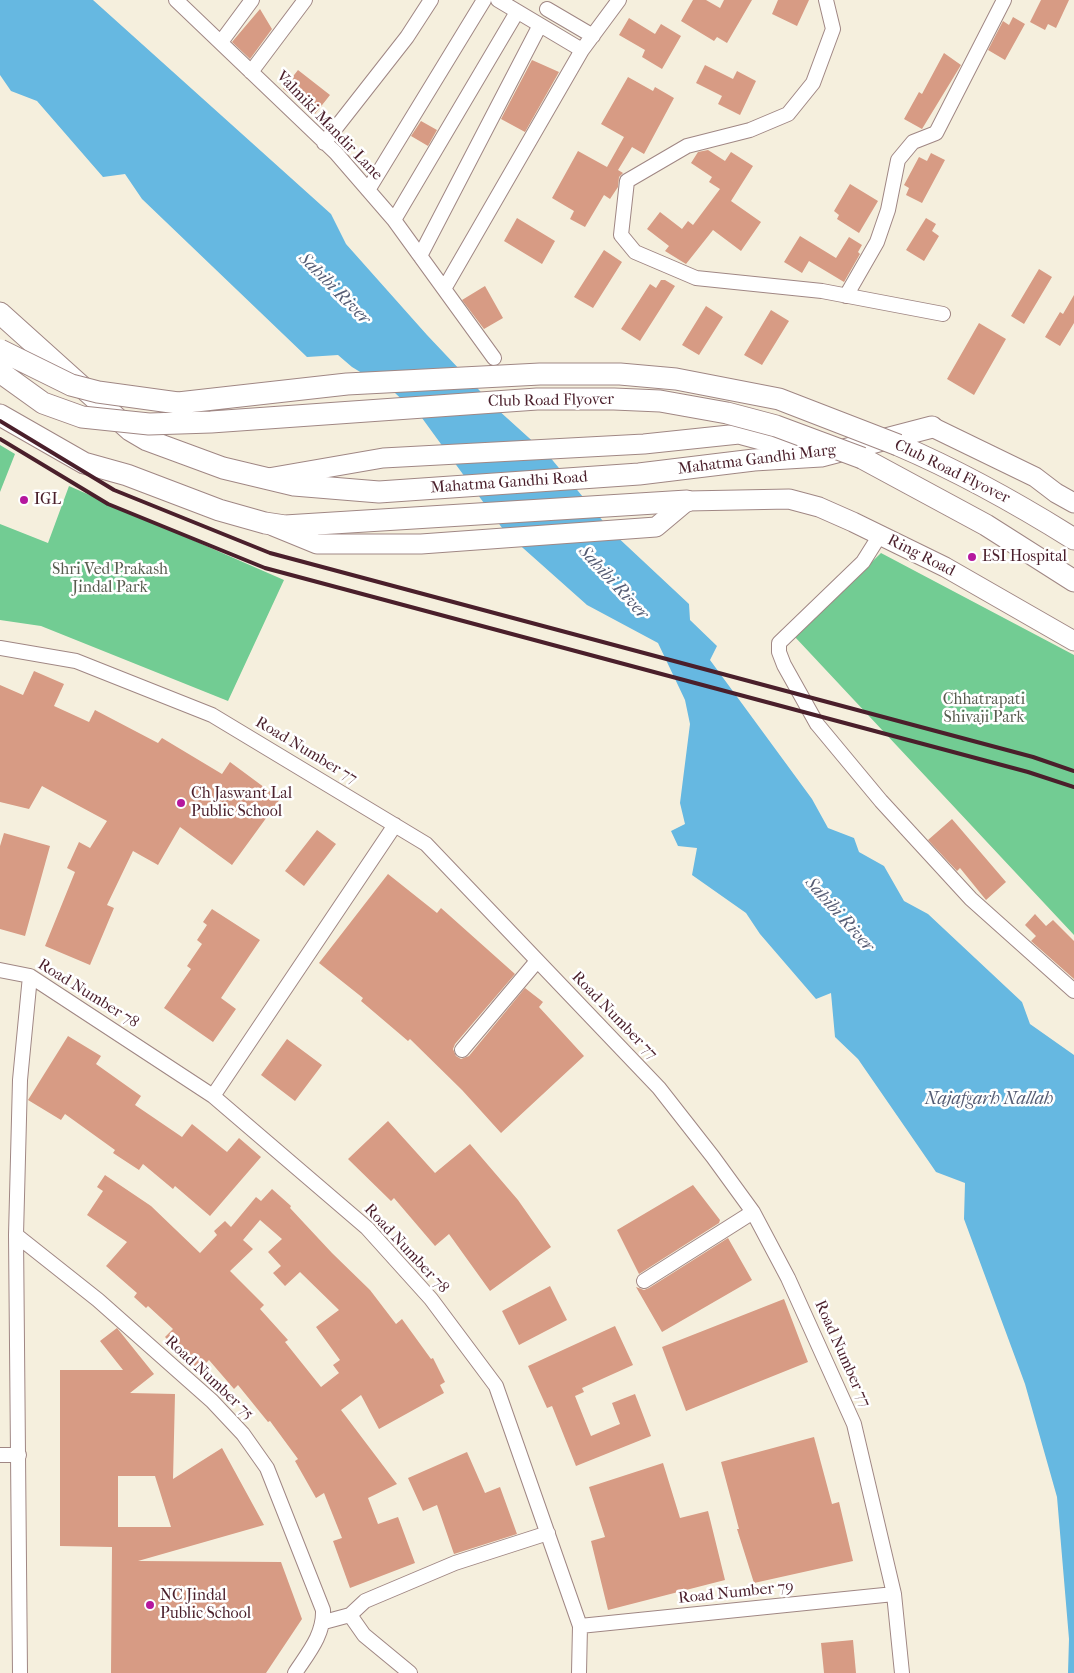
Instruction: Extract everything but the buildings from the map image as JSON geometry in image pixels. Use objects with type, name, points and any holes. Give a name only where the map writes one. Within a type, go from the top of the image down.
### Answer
[{"type":"main road","points":[[0,313],[138,435],[176,452],[223,468],[264,478],[383,458],[644,444],[739,434],[821,456]]},
{"type":"main road","name":"Club Road Flyover","points":[[0,350],[71,385],[98,392],[178,403],[346,384],[540,374],[620,374],[676,379],[779,399],[898,445],[935,461],[1029,511],[1074,539]]},
{"type":"main road","name":"Club Road Flyover","points":[[0,372],[42,403],[82,417],[149,424],[210,422],[537,399],[660,402],[727,413],[776,426],[862,458],[986,525],[1074,581]]},
{"type":"main road","points":[[0,415],[84,463],[127,475],[219,510],[265,523],[317,544],[447,543],[656,528],[687,501]]},
{"type":"main road","points":[[932,427],[1035,477],[1056,493],[1074,503]]},
{"type":"main road","name":"Mahatma Gandhi Marg","points":[[639,474],[754,460],[821,456],[932,427]]},
{"type":"main road","name":"Mahatma Gandhi Road","points":[[264,478],[294,485],[379,492],[639,474]]},
{"type":"main road","name":"Mahatma Gandhi Marg","points":[[640,504],[758,498]]},
{"type":"main road","name":"Ring Road","points":[[758,498],[789,499],[819,507],[944,567],[1074,641]]},
{"type":"main road","name":"Mahatma Gandhi Road","points":[[265,523],[285,526],[640,504]]},
{"type":"street","name":"Valmiki Mandir Lane","points":[[176,0],[324,143],[368,190],[394,220],[494,358]]},
{"type":"street","points":[[221,42],[252,0]]},
{"type":"street","points":[[251,72],[305,0]]},
{"type":"street","points":[[324,143],[407,37],[431,0]]},
{"type":"street","points":[[368,190],[484,0]]},
{"type":"street","points":[[498,0],[582,50]]},
{"type":"street","points":[[826,0],[833,29],[813,83],[788,114],[750,130],[687,146],[627,181],[621,235],[635,252],[696,278],[846,296],[944,314]]},
{"type":"street","points":[[846,296],[877,242],[888,210],[898,160],[912,142],[936,133],[1004,0]]},
{"type":"street","points":[[444,288],[582,50],[617,1]]},
{"type":"street","points":[[547,9],[593,36]]},
{"type":"street","points":[[394,220],[517,12]]},
{"type":"street","points":[[420,256],[540,25]]},
{"type":"street","points":[[880,535],[863,562],[779,643],[779,652],[784,665],[817,724],[881,802],[971,898],[1074,991]]},
{"type":"street","name":"Road Number 77","points":[[0,648],[76,662],[212,715],[426,844],[659,1088],[753,1212],[788,1278],[854,1424],[894,1594],[902,1673]]},
{"type":"street","points":[[213,1096],[395,825]]},
{"type":"street","points":[[462,1050],[537,960]]},
{"type":"street","name":"Road Number 78","points":[[0,970],[30,976],[213,1096],[367,1228],[430,1299],[496,1386],[580,1626],[579,1673]]},
{"type":"street","points":[[20,1673],[16,1235],[20,1080],[30,976]]},
{"type":"street","points":[[644,1281],[753,1212]]},
{"type":"street","name":"Road Number 75","points":[[16,1235],[98,1300],[212,1401],[244,1434],[267,1468],[323,1610],[324,1622]]},
{"type":"street","points":[[0,1455],[19,1455]]},
{"type":"street","points":[[295,1673],[320,1634],[324,1622],[350,1615],[365,1601],[455,1563],[548,1533]]},
{"type":"street","name":"Road Number 79","points":[[580,1626],[894,1594]]},
{"type":"street","points":[[350,1615],[364,1635],[410,1673]]},
{"type":"green space","points":[[0,445],[15,454],[0,492]]},
{"type":"green space","name":"Shri Ved Prakash Jindal Park","points":[[69,486],[284,580],[228,701],[41,626],[0,620],[0,524],[48,543]]},
{"type":"green space","name":"Chhatrapati Shivaji Park","points":[[881,553],[1074,655],[1074,935],[795,637]]},
{"type":"water","name":"Najafgarh Nallah","points":[[0,0],[93,0],[331,214],[346,244],[427,335],[497,409],[549,456],[612,532],[689,604],[690,620],[717,646],[710,660],[812,799],[828,828],[854,838],[859,852],[884,866],[904,901],[928,914],[1022,1002],[1030,1024],[1074,1055],[1074,1673],[1068,1673],[1069,1639],[1057,1497],[1025,1384],[964,1219],[965,1183],[936,1172],[858,1059],[835,1037],[831,993],[816,999],[760,934],[746,913],[692,875],[697,848],[678,846],[671,831],[685,824],[680,803],[690,724],[685,700],[658,643],[587,605],[505,532],[422,418],[395,393],[352,367],[338,355],[307,357],[142,199],[125,174],[103,177],[37,101],[11,91],[0,75]]},
{"type":"railway","points":[[0,421],[114,490],[270,553],[1033,757],[1074,771]]},
{"type":"railway","points":[[0,439],[108,504],[265,568],[1028,772],[1074,787]]},
{"type":"place","name":"IGL","points":[[24,500]]},
{"type":"place","name":"ESI Hospital","points":[[972,557]]},
{"type":"place","name":"Ch Jaswant Lal Public School","points":[[181,803]]},
{"type":"place","name":"NC Jindal Public School","points":[[150,1605]]},
{"type":"water label","name":"Sahibi River","points":[[334,289]]},
{"type":"water label","name":"Sahibi River","points":[[613,583]]},
{"type":"water label","name":"Sahibi River","points":[[839,915]]}]
